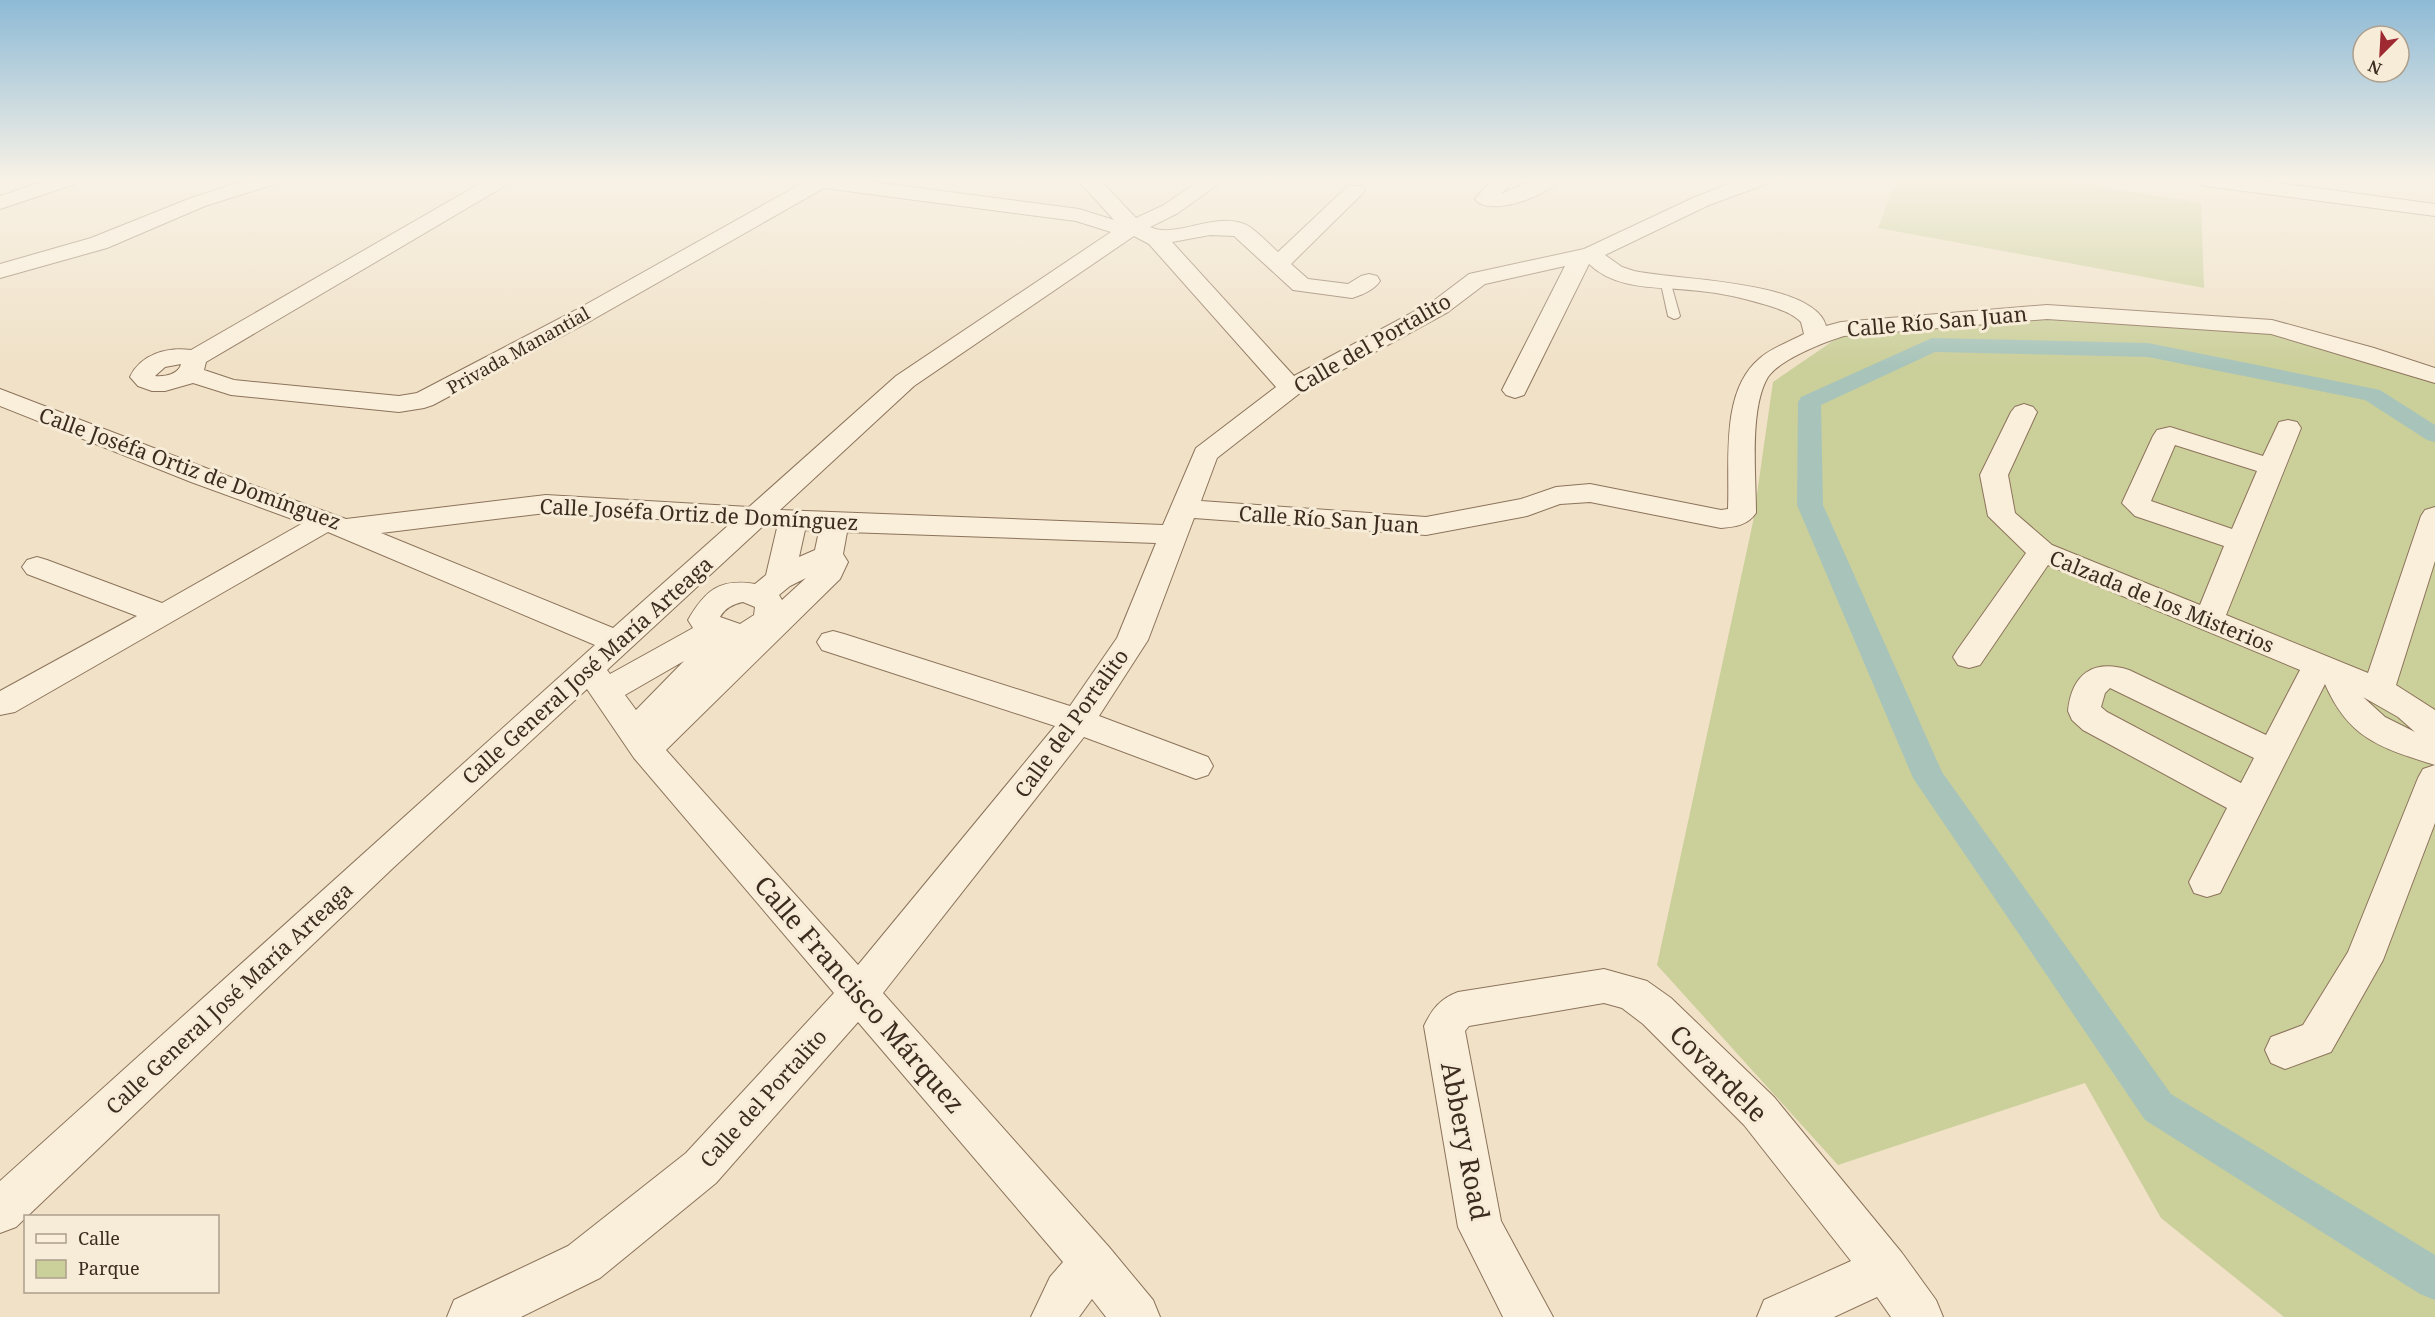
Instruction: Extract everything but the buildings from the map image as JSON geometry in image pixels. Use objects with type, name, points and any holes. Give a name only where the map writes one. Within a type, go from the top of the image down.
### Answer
[{"type":"street","points":[[0,271],[103,241]]},
{"type":"street","name":"Privada Manantial","points":[[399,241],[193,366],[231,387],[399,404],[424,400],[574,320],[710,241]]},
{"type":"street","name":"Calle General José María Arteaga","points":[[0,1211],[380,858],[598,680],[617,642],[905,381],[1124,241]]},
{"type":"street","points":[[1148,241],[1291,388]]},
{"type":"street","points":[[1253,241],[1301,285],[1303,299],[1318,307],[1338,306],[1360,286]]},
{"type":"street","points":[[1278,264],[1301,241]]},
{"type":"street","name":"Calle del Portalito","points":[[471,1317],[584,1262],[701,1168],[859,993],[1078,721],[1132,640],[1205,454],[1291,388],[1440,307],[1477,279],[1586,256],[1617,241]]},
{"type":"street","points":[[1515,390],[1586,256],[1602,267],[1621,275],[1666,284],[1699,284],[1779,300],[1798,307],[1812,318],[1816,337]]},
{"type":"street","name":"Calle Río San Juan","points":[[1177,521],[1426,526],[1527,507],[1556,496],[1590,493],[1721,519],[1733,518],[1742,513],[1744,405],[1757,375],[1769,362],[1816,337],[1841,329],[2047,312],[2272,327],[2365,353],[2435,376]]},
{"type":"street","name":"Calle Joséfa Ortiz de Domínguez","points":[[0,398],[201,476],[336,525],[546,504],[755,516],[793,521],[1177,521]]},
{"type":"street","name":"Calzada de los Misterios","points":[[2024,412],[1994,475],[2002,516],[2042,552],[2378,690],[2408,707],[2435,733]]},
{"type":"street","points":[[2208,621],[2288,428]]},
{"type":"street","points":[[2241,542],[2145,510],[2136,503],[2166,436],[2170,435],[2272,467]]},
{"type":"street","points":[[2378,690],[2435,516]]},
{"type":"street","points":[[760,589],[793,521]]},
{"type":"street","points":[[640,740],[730,632],[830,572],[833,562],[828,555],[835,521]]},
{"type":"street","points":[[3,704],[164,615],[336,525],[617,642]]},
{"type":"street","points":[[1969,657],[2042,552]]},
{"type":"street","points":[[730,632],[706,612],[720,599],[730,594],[760,589],[828,555]]},
{"type":"street","points":[[37,567],[164,615]]},
{"type":"street","points":[[598,680],[730,632],[761,626],[768,619],[771,605],[760,589],[693,573]]},
{"type":"street","points":[[662,603],[730,632]]},
{"type":"street","points":[[833,642],[1078,721],[1196,766]]},
{"type":"street","points":[[2207,882],[2274,753],[2326,669],[2365,720],[2390,734],[2435,752]]},
{"type":"street","points":[[2248,803],[2095,721],[2084,711],[2084,703],[2098,679],[2106,675],[2118,678],[2274,753]]},
{"type":"street","name":"Calle Francisco Márquez","points":[[598,680],[640,740],[1093,1263],[1136,1317]]},
{"type":"street","points":[[2285,1050],[2317,1039],[2364,960],[2435,778]]},
{"type":"street","name":"Covardele","points":[[1444,1026],[1458,1010],[1604,986],[1633,993],[1657,1011],[1760,1111],[1886,1269],[1919,1317]]},
{"type":"street","name":"Abbery Road","points":[[1444,1026],[1480,1227],[1529,1317]]},
{"type":"street","points":[[1054,1317],[1066,1293],[1093,1263]]},
{"type":"street","points":[[1781,1317],[1886,1269]]},
{"type":"lane","points":[[1666,284],[1674,316]]},
{"type":"green space","points":[[1951,241],[2202,241],[2204,288]]},
{"type":"green space","points":[[2047,316],[2273,332],[2435,381],[2435,1317],[2284,1317],[2161,1218],[2085,1083],[1838,1165],[1657,965],[1753,522],[1773,382],[1846,332]]},
{"type":"waterway","points":[[2435,435],[2372,395],[2148,350],[1932,345],[1809,402],[1810,505],[1929,778],[2158,1107],[2435,1279]]}]
